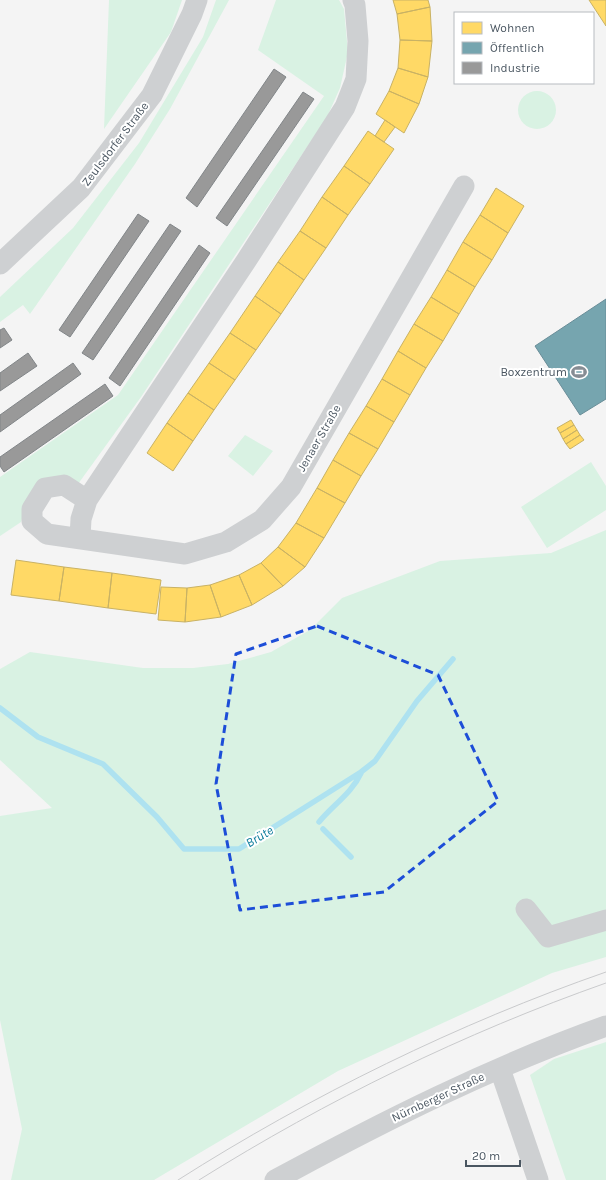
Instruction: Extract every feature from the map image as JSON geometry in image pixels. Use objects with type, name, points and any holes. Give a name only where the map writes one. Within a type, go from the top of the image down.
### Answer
[{"type":"street","name":"Zeulsdorfer Straße","points":[[0,264],[81,188],[152,95],[192,14],[197,0]]},
{"type":"street","points":[[80,538],[81,519],[87,500],[246,261],[345,107],[356,79],[358,41],[355,5],[353,0]]},
{"type":"street","name":"Jenaer Straße","points":[[87,500],[64,485],[45,488],[32,509],[32,521],[47,534],[185,554],[226,542],[262,520],[291,487],[464,186]]},
{"type":"street","points":[[526,909],[548,937],[606,920]]},
{"type":"street","name":"Nürnberger Straße","points":[[274,1180],[377,1125],[500,1069],[572,1038],[606,1026]]},
{"type":"street","points":[[500,1069],[538,1180]]},
{"type":"highlighted area","points":[[317,626],[438,675],[498,801],[384,892],[240,910],[216,784],[236,654]]},
{"type":"green space","points":[[109,0],[182,0],[171,32],[104,129]]},
{"type":"green space","points":[[216,0],[229,0],[170,109],[135,164],[30,314],[23,305],[0,322],[0,297],[73,228],[139,143],[203,37]]},
{"type":"green space","points":[[276,0],[339,0],[344,9],[348,52],[340,88],[327,117],[141,397],[78,484],[29,495],[21,522],[0,536],[0,477],[118,395],[324,96],[258,50]]},
{"type":"green space","points":[[533,91],[541,91],[548,94],[553,99],[556,110],[553,121],[548,126],[541,129],[533,129],[526,126],[521,121],[518,114],[518,106],[521,99],[526,94]]},
{"type":"green space","points":[[245,435],[273,451],[253,476],[228,456]]},
{"type":"green space","points":[[591,462],[606,486],[606,510],[547,548],[521,507]]},
{"type":"green space","points":[[606,530],[606,957],[552,973],[338,1071],[154,1180],[11,1180],[22,1129],[0,1020],[0,816],[52,808],[0,760],[0,669],[30,652],[143,668],[193,668],[228,664],[271,652],[310,630],[342,598],[440,561],[551,553]]},
{"type":"green space","points":[[606,1042],[606,1180],[566,1180],[530,1075],[554,1059]]},
{"type":"building: Wohnen","points":[[393,0],[428,0],[430,7],[397,14]]},
{"type":"building: Wohnen","points":[[589,0],[606,0],[606,26]]},
{"type":"building: Wohnen","points":[[430,7],[432,41],[400,40],[397,14]]},
{"type":"building: Wohnen","points":[[400,40],[432,41],[428,77],[398,68]]},
{"type":"building: Wohnen","points":[[398,68],[428,77],[419,104],[389,91]]},
{"type":"building: Wohnen","points":[[389,91],[419,104],[404,133],[376,114]]},
{"type":"building: Wohnen","points":[[385,120],[395,127],[384,142],[375,136]]},
{"type":"building: Wohnen","points":[[368,131],[394,149],[370,184],[344,166]]},
{"type":"building: Wohnen","points":[[344,166],[370,184],[348,215],[322,197]]},
{"type":"building: Wohnen","points":[[496,188],[524,206],[508,233],[480,215]]},
{"type":"building: Wohnen","points":[[322,197],[348,215],[326,248],[300,231]]},
{"type":"building: Wohnen","points":[[480,215],[508,233],[492,260],[463,242]]},
{"type":"building: Wohnen","points":[[300,231],[326,248],[304,280],[278,262]]},
{"type":"building: Wohnen","points":[[463,242],[492,260],[475,287],[447,270]]},
{"type":"building: Wohnen","points":[[278,262],[304,280],[281,314],[255,296]]},
{"type":"building: Wohnen","points":[[447,270],[475,287],[459,314],[431,297]]},
{"type":"building: Wohnen","points":[[255,296],[281,314],[256,350],[230,333]]},
{"type":"building: Wohnen","points":[[431,297],[459,314],[443,341],[414,324]]},
{"type":"building: Wohnen","points":[[414,324],[443,341],[426,368],[398,351]]},
{"type":"building: Wohnen","points":[[230,333],[256,350],[235,380],[209,363]]},
{"type":"building: Wohnen","points":[[398,351],[426,368],[410,395],[382,379]]},
{"type":"building: Wohnen","points":[[209,363],[235,380],[214,410],[188,393]]},
{"type":"building: Wohnen","points":[[382,379],[410,395],[394,422],[366,406]]},
{"type":"building: Wohnen","points":[[188,393],[214,410],[193,441],[167,423]]},
{"type":"building: Wohnen","points":[[366,406],[394,422],[378,449],[349,433]]},
{"type":"building: Wohnen","points":[[571,420],[574,425],[560,433],[557,428]]},
{"type":"building: Wohnen","points":[[167,423],[193,441],[173,471],[147,453]]},
{"type":"building: Wohnen","points":[[574,425],[577,430],[563,439],[560,433]]},
{"type":"building: Wohnen","points":[[577,430],[580,435],[566,444],[563,439]]},
{"type":"building: Wohnen","points":[[349,433],[378,449],[361,476],[333,460]]},
{"type":"building: Wohnen","points":[[580,435],[584,440],[570,449],[566,444]]},
{"type":"building: Wohnen","points":[[333,460],[361,476],[345,503],[317,488]]},
{"type":"building: Wohnen","points":[[317,488],[345,503],[324,538],[296,523]]},
{"type":"building: Wohnen","points":[[296,523],[324,538],[305,567],[278,547]]},
{"type":"building: Wohnen","points":[[278,547],[305,567],[283,586],[261,563]]},
{"type":"building: Wohnen","points":[[16,560],[64,567],[59,601],[11,595]]},
{"type":"building: Wohnen","points":[[261,563],[283,586],[252,605],[239,575]]},
{"type":"building: Wohnen","points":[[64,567],[112,573],[108,608],[59,601]]},
{"type":"building: Wohnen","points":[[112,573],[161,580],[156,614],[108,608]]},
{"type":"building: Wohnen","points":[[239,575],[252,605],[221,617],[210,585]]},
{"type":"building: Wohnen","points":[[210,585],[221,617],[185,622],[187,588]]},
{"type":"building: Wohnen","points":[[161,587],[187,588],[185,622],[158,620]]},
{"type":"building: Öffentlich","name":"Boxzentrum","points":[[606,299],[606,399],[580,415],[535,346]]},
{"type":"building: Industrie","points":[[274,69],[286,77],[197,207],[186,198]]},
{"type":"building: Industrie","points":[[303,92],[314,99],[227,226],[216,218]]},
{"type":"building: Industrie","points":[[138,214],[149,221],[70,337],[59,330]]},
{"type":"building: Industrie","points":[[170,224],[181,231],[93,360],[82,353]]},
{"type":"building: Industrie","points":[[199,245],[210,253],[120,386],[109,378]]},
{"type":"building: Industrie","points":[[4,328],[12,340],[0,348],[0,330]]},
{"type":"building: Industrie","points":[[28,353],[37,366],[0,391],[0,373]]},
{"type":"building: Industrie","points":[[73,363],[81,374],[0,432],[0,415]]},
{"type":"building: Industrie","points":[[105,384],[113,396],[4,472],[0,466],[0,457]]},
{"type":"waterway","name":"Brüte","points":[[0,708],[38,737],[103,764],[157,817],[184,849],[239,849],[361,772],[375,761],[417,701],[453,659]]},
{"type":"waterway","points":[[319,822],[353,787],[361,773]]},
{"type":"waterway","points":[[323,829],[351,857]]},
{"type":"tram line","points":[[178,1180],[280,1119],[386,1064],[496,1014],[606,972]]},
{"type":"tram line","points":[[199,1180],[297,1122],[397,1070],[500,1024],[606,983]]},
{"type":"place","name":"Boxzentrum","points":[[579,372]]}]
